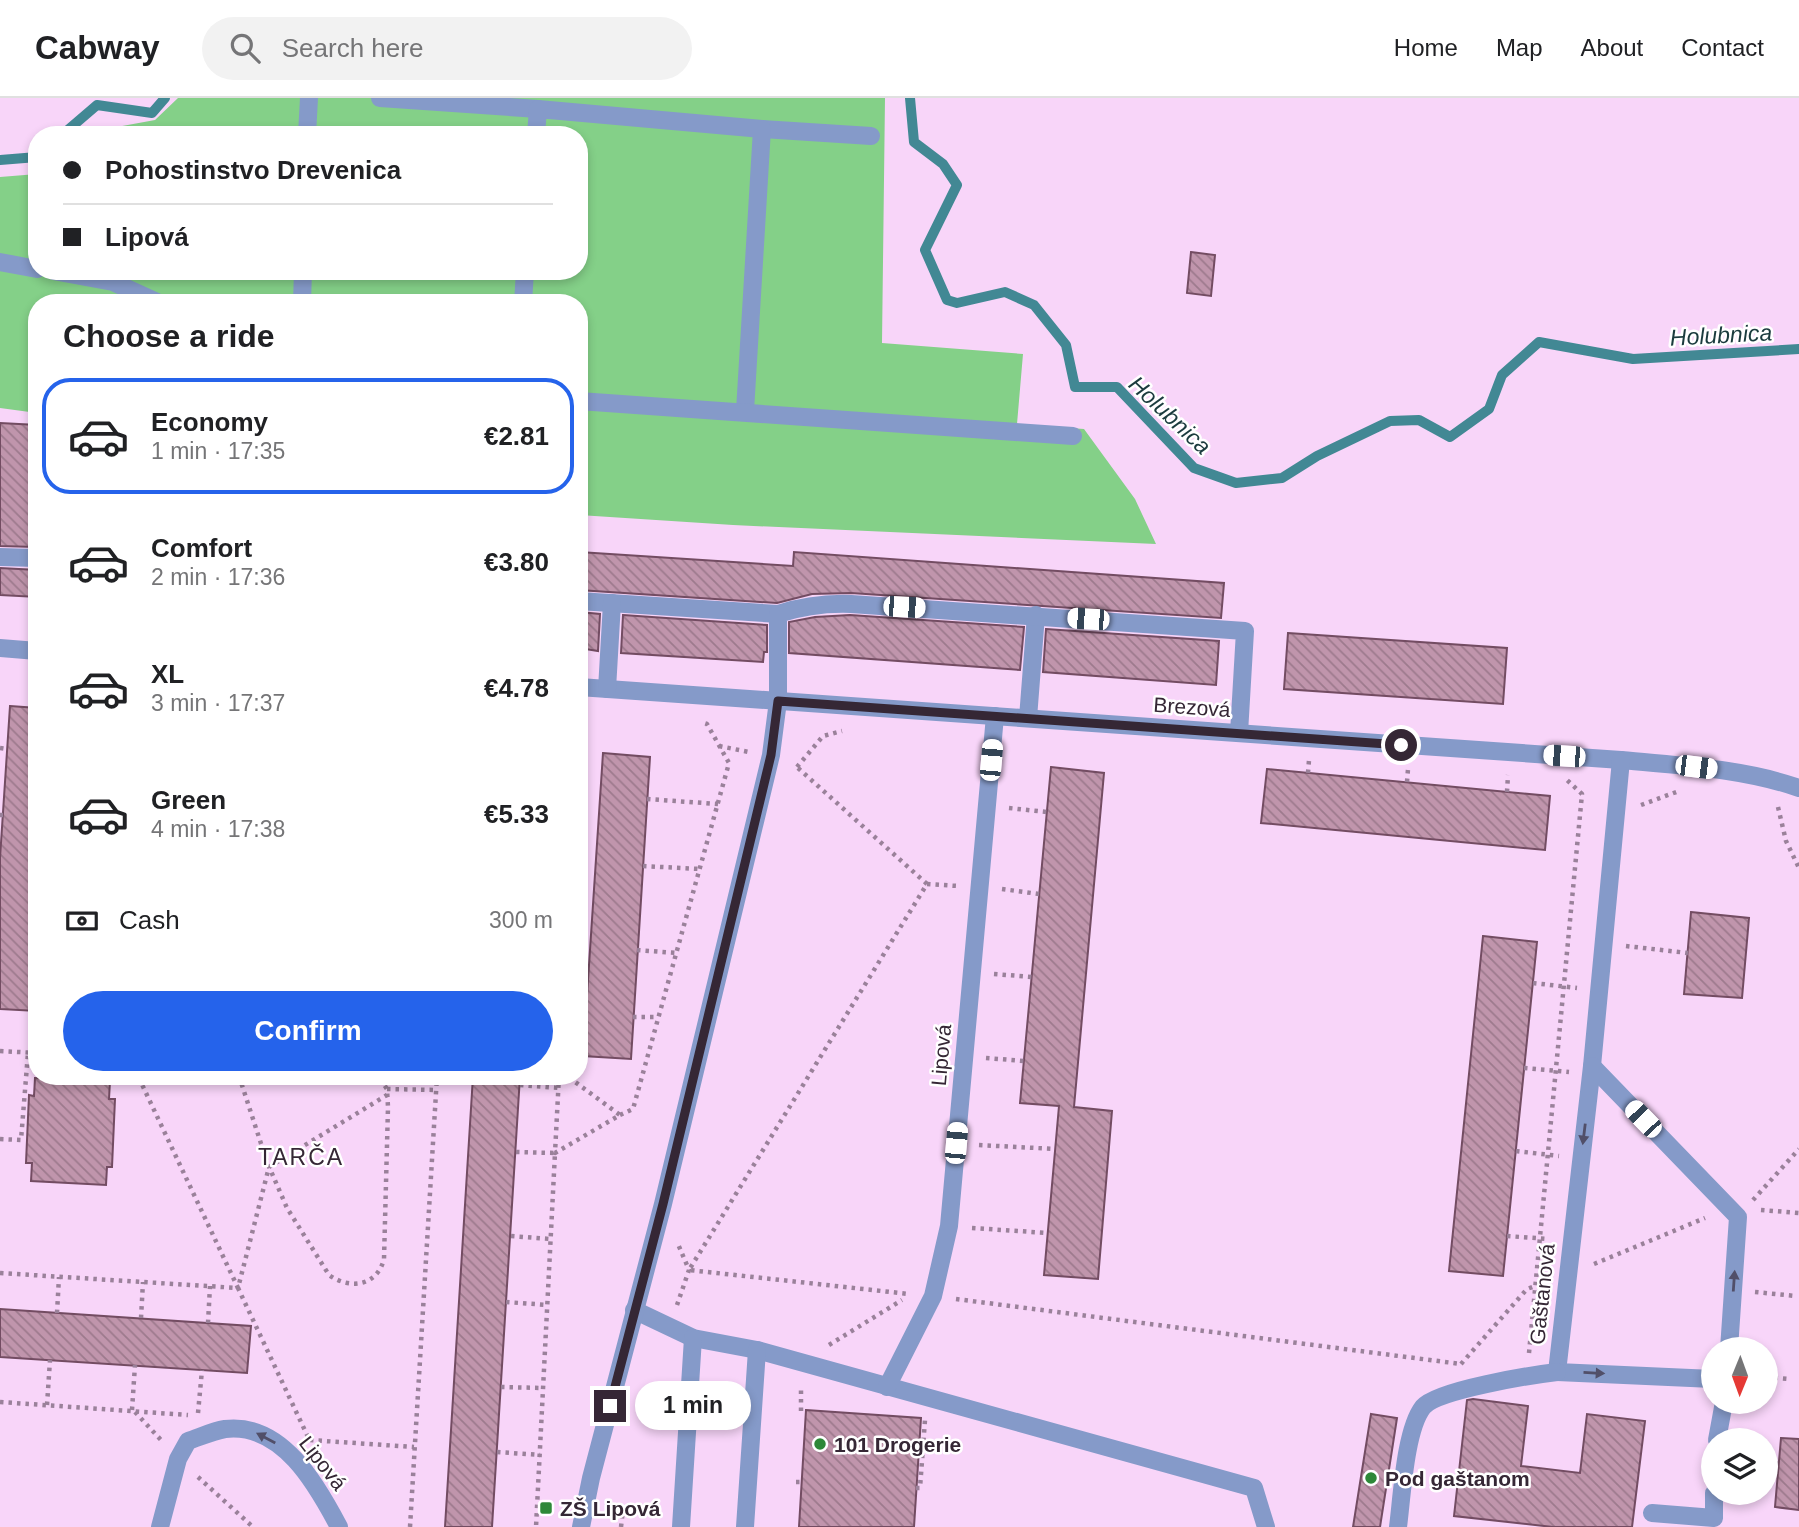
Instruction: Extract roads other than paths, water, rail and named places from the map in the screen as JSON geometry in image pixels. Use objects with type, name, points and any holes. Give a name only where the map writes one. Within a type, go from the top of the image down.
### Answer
[{"type":"street","points":[[307,126],[309,98]]},
{"type":"street","points":[[380,98],[871,136]]},
{"type":"street","points":[[537,126],[538,109]]},
{"type":"street","points":[[745,411],[762,129]]},
{"type":"street","points":[[0,262],[28,267]]},
{"type":"street","points":[[102,280],[139,294]]},
{"type":"street","points":[[588,402],[1073,436]]},
{"type":"street","points":[[0,557],[28,558]]},
{"type":"street","points":[[588,602],[778,614],[823,603],[1036,615],[1245,631],[1239,733]]},
{"type":"street","points":[[607,689],[612,603]]},
{"type":"street","points":[[581,1527],[591,1478],[663,1204],[771,755],[778,701],[778,614]]},
{"type":"street","points":[[1027,718],[1036,615]]},
{"type":"street","points":[[0,648],[28,650]]},
{"type":"street","name":"Brezová","points":[[588,688],[1621,761],[1735,772],[1772,779],[1799,788]]},
{"type":"street","name":"Lipová","points":[[887,1387],[933,1296],[949,1226],[995,716]]},
{"type":"street","name":"Gaštanová","points":[[1621,761],[1591,1070],[1557,1372],[1701,1378]]},
{"type":"street","points":[[1591,1070],[1738,1217],[1730,1337]]},
{"type":"street","points":[[634,1310],[693,1338],[757,1350],[1254,1488],[1266,1527]]},
{"type":"street","points":[[681,1527],[693,1338]]},
{"type":"street","points":[[745,1527],[757,1350]]},
{"type":"street","points":[[1398,1527],[1409,1448],[1416,1419],[1425,1405],[1438,1397],[1527,1375],[1557,1372]]},
{"type":"street","name":"Lipová","points":[[160,1527],[178,1459],[188,1441],[225,1429],[253,1431],[289,1451],[324,1497],[339,1527]]},
{"type":"street","points":[[1652,1513],[1716,1522]]},
{"type":"waterway","name":"Holubnica","points":[[72,126],[97,105],[152,113],[165,98]]},
{"type":"waterway","name":"Holubnica","points":[[910,98],[914,142],[943,164],[957,185],[925,250],[947,300],[957,303],[1005,292],[1034,305],[1066,345],[1075,387],[1117,387],[1194,468],[1236,483],[1282,478],[1317,456],[1390,421],[1419,420],[1450,437],[1489,409],[1502,375],[1539,342],[1633,359],[1799,349]]},
{"type":"waterway","name":"Holubnica","points":[[0,160],[28,158]]},
{"type":"place","name":"101 Drogerie","points":[[820,1444]]},
{"type":"place","name":"Pod gaštanom","points":[[1371,1478]]},
{"type":"place","name":"ZŠ Lipová","points":[[546,1508]]},
{"type":"district","name":"TARČA","points":[[301,1157]]}]
